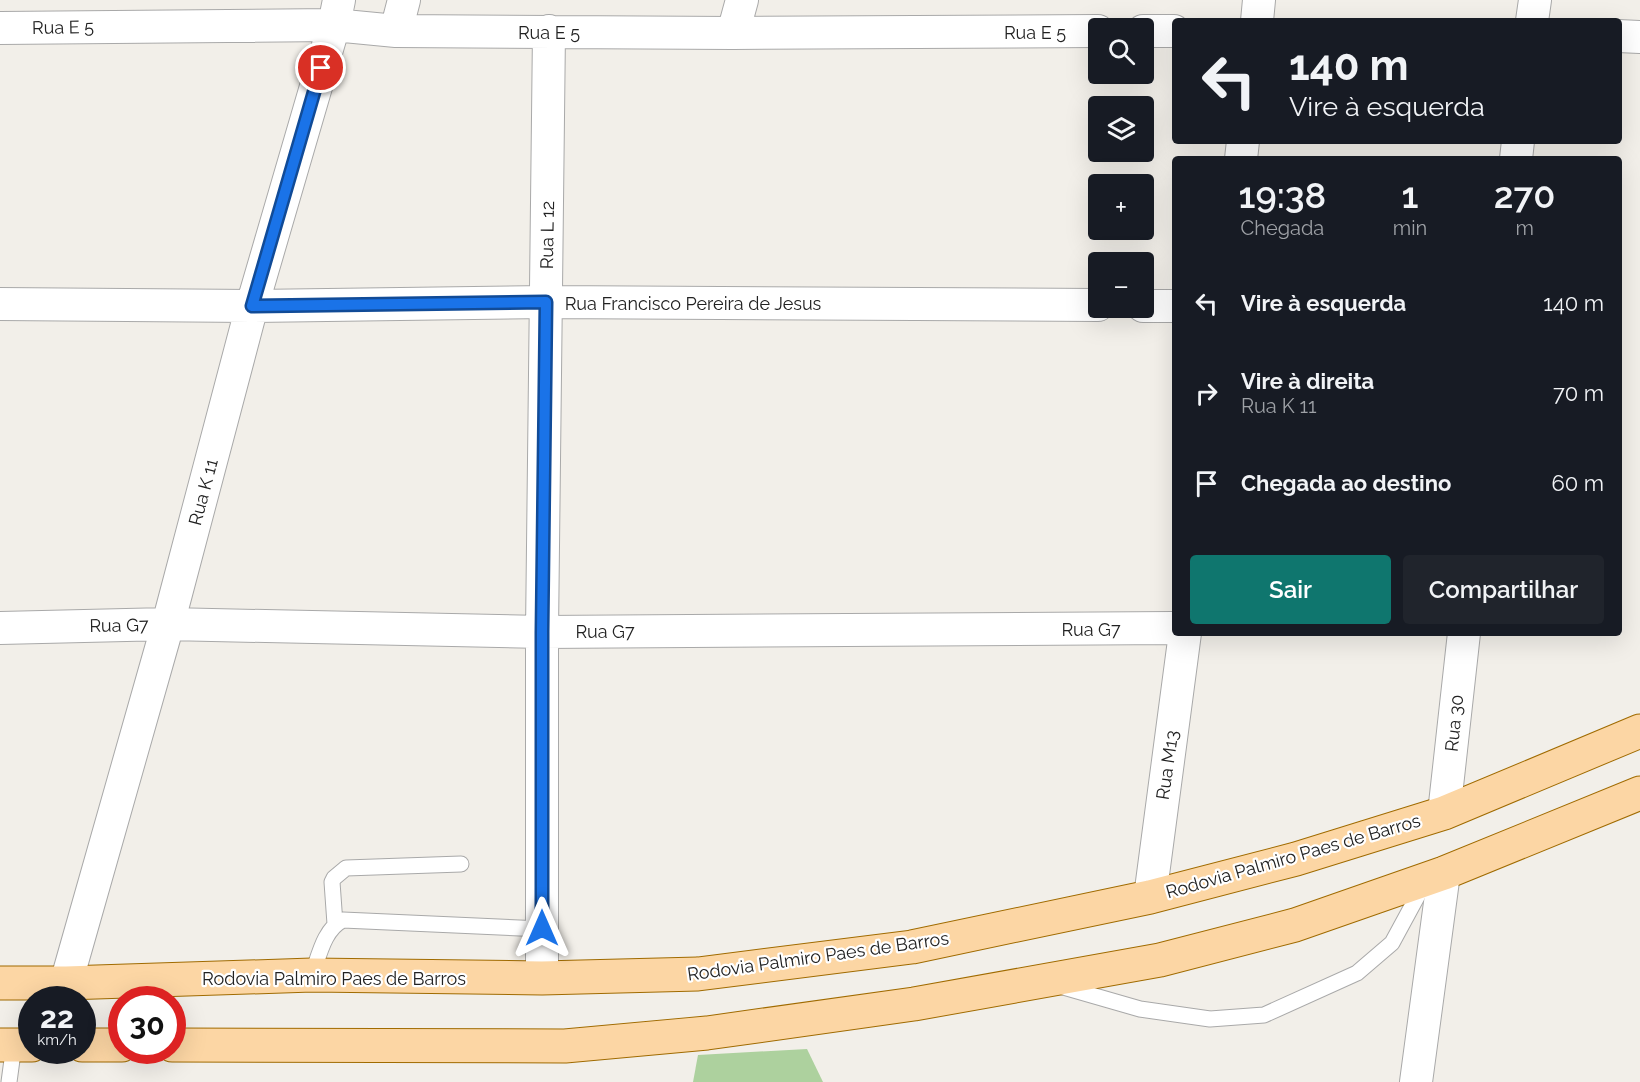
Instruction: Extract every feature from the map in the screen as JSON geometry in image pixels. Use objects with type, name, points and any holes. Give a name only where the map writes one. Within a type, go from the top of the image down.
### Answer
[{"type":"main road","name":"Rodovia Palmiro Paes de Barros","points":[[0,983],[312,975],[542,978],[698,974],[912,947],[1150,897],[1296,859],[1444,813],[1640,731]]},
{"type":"main road","points":[[186,1045],[564,1046],[719,1031],[914,1004],[1160,960],[1284,928],[1435,876],[1640,793]]},
{"type":"street","points":[[396,31],[404,0]]},
{"type":"street","points":[[733,33],[742,0]]},
{"type":"street","points":[[1257,18],[1259,0]]},
{"type":"street","points":[[1532,18],[1535,0]]},
{"type":"street","name":"Rua E 5","points":[[0,28],[336,12],[396,31],[733,33],[1088,31]]},
{"type":"street","name":"Rua K 11","points":[[66,983],[168,624],[252,306],[336,12]]},
{"type":"street","points":[[1154,31],[1172,31]]},
{"type":"street","name":"Rua L 12","points":[[542,978],[542,632],[549,32]]},
{"type":"street","points":[[1622,36],[1640,37]]},
{"type":"street","name":"Rua Francisco Pereira de Jesus","points":[[0,304],[252,306],[546,302],[1088,305]]},
{"type":"street","points":[[1154,306],[1172,306]]},
{"type":"street","name":"Rua G7","points":[[0,628],[168,624],[542,632],[1172,628]]},
{"type":"street","name":"Rua M13","points":[[1150,897],[1185,636]]},
{"type":"street","name":"Rua 30","points":[[1444,813],[1464,636]]},
{"type":"street","points":[[1416,1082],[1435,876]]},
{"type":"lane","points":[[335,924],[332,882],[346,868],[461,864]]},
{"type":"lane","points":[[1043,981],[1140,1009],[1209,1019],[1264,1015],[1357,973],[1392,943],[1435,876]]},
{"type":"lane","points":[[312,975],[329,931],[343,920],[542,928]]},
{"type":"lane","points":[[9,1082],[15,1045]]},
{"type":"green space","points":[[807,1049],[823,1082],[693,1082],[698,1055]]},
{"type":"route","points":[[321,68],[252,306],[546,302],[542,632],[542,928]]}]
